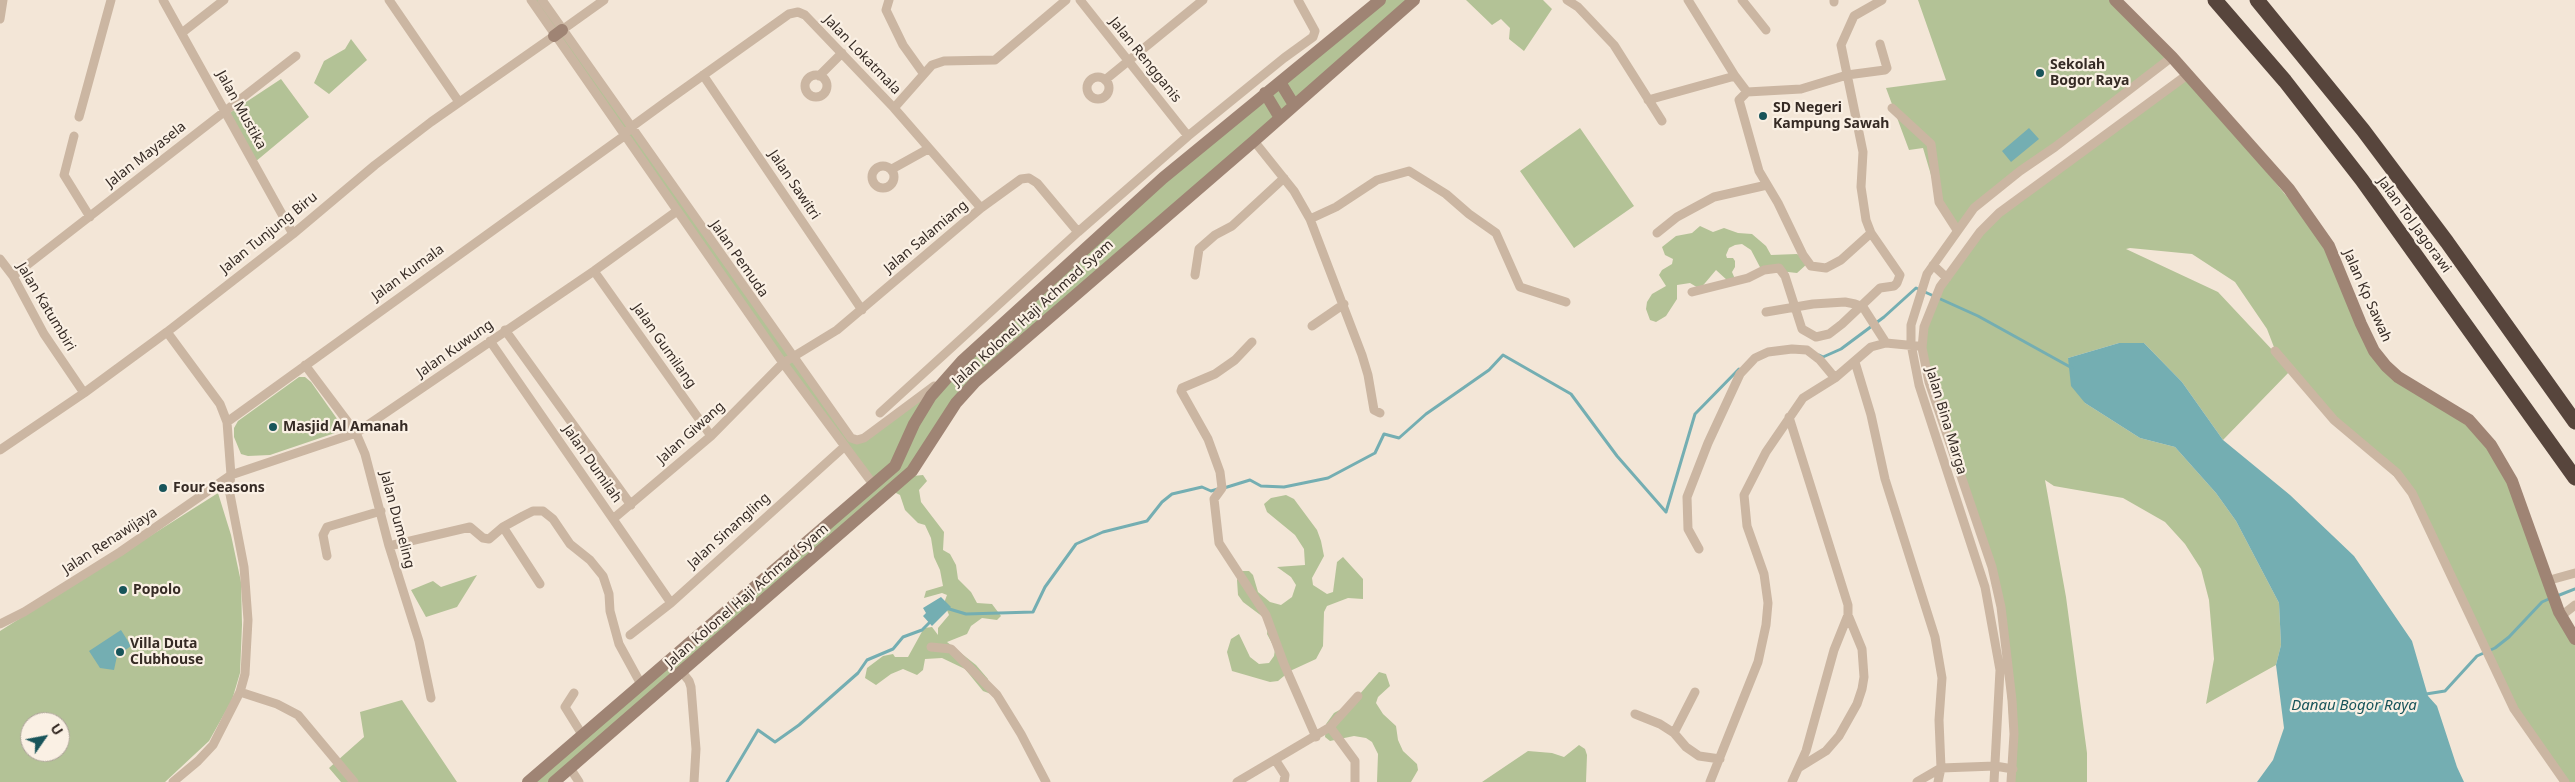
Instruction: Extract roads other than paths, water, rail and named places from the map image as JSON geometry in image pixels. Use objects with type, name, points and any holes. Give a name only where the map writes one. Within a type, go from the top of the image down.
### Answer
[{"type":"highway","name":"Jalan Tol Jagorawi","points":[[2215,0],[2285,81],[2362,180],[2575,478]]},
{"type":"highway","name":"Jalan Tol Jagorawi","points":[[2257,0],[2364,130],[2447,242],[2575,422]]},
{"type":"main road","name":"Jalan Kolonel Haji Achmad Syam","points":[[528,782],[642,686],[894,466],[914,424],[944,378],[1163,178],[1380,0]]},
{"type":"main road","name":"Jalan Kolonel Haji Achmad Syam","points":[[554,782],[912,471],[956,403],[974,382],[1254,141],[1414,0]]},
{"type":"main road","name":"Jalan Kp Sawah","points":[[2115,0],[2172,57],[2289,189],[2319,232],[2339,266],[2361,324],[2374,351],[2386,366],[2398,378],[2469,420],[2491,446],[2512,481],[2560,614],[2575,639]]},
{"type":"main road","points":[[1280,82],[1294,105]]},
{"type":"main road","points":[[1265,93],[1280,118]]},
{"type":"main road","points":[[776,569],[787,581]]},
{"type":"street","points":[[0,19],[4,0]]},
{"type":"street","points":[[79,117],[111,0]]},
{"type":"street","name":"Jalan Mustika","points":[[164,0],[293,234]]},
{"type":"street","points":[[183,32],[224,0]]},
{"type":"street","points":[[389,0],[459,102]]},
{"type":"street","name":"Jalan Pemuda","points":[[531,0],[630,128],[851,438],[857,440],[864,438],[944,378]]},
{"type":"street","name":"Jalan Pemuda","points":[[542,0],[558,33],[624,136],[783,363],[873,484]]},
{"type":"street","name":"Jalan Tunjung Biru","points":[[0,450],[84,393],[167,332],[293,234],[375,165],[459,102],[604,0]]},
{"type":"street","points":[[889,0],[886,10],[903,44],[923,73]]},
{"type":"street","points":[[894,108],[932,65],[944,61],[994,60],[1066,0]]},
{"type":"street","name":"Jalan Rengganis","points":[[1080,0],[1188,136]]},
{"type":"street","points":[[1105,80],[1203,0]]},
{"type":"street","points":[[880,414],[1078,232],[1188,136],[1284,58],[1313,37],[1315,31],[1298,0]]},
{"type":"street","points":[[1567,0],[1578,7],[1614,45],[1662,121]]},
{"type":"street","points":[[1688,0],[1747,92]]},
{"type":"street","points":[[1742,0],[1766,30]]},
{"type":"street","points":[[1692,292],[1748,278],[1764,270],[1779,268],[1783,271],[1802,329],[1816,337],[1829,334],[1880,288],[1894,286],[1899,281],[1900,275],[1871,233],[1862,206],[1863,152],[1841,45],[1845,31],[1854,16],[1882,0]]},
{"type":"street","name":"Jalan Lokatmala","points":[[606,148],[624,136],[630,128],[789,14],[798,12],[805,15],[894,108],[980,208]]},
{"type":"street","points":[[1871,233],[1841,260],[1826,268],[1811,266],[1802,255],[1756,163],[1739,100],[1747,92],[1801,90],[1846,75],[1885,70],[1887,68],[1880,44]]},
{"type":"street","points":[[819,76],[842,53]]},
{"type":"street","name":"Jalan Mayasela","points":[[13,276],[296,56]]},
{"type":"street","name":"Jalan Bina Marga","points":[[1994,782],[2000,670],[1985,587],[1919,385],[1912,344],[1911,325],[1927,274],[1974,208],[2012,176],[2055,147],[2172,57]]},
{"type":"street","name":"Jalan Sawitri","points":[[703,75],[862,310]]},
{"type":"street","name":"Jalan Bina Marga","points":[[2012,782],[2014,769],[2012,700],[2001,607],[1992,567],[1929,383],[1922,348],[1924,328],[1940,287],[1980,232],[1999,213],[2187,75]]},
{"type":"street","points":[[1648,100],[1735,76]]},
{"type":"street","points":[[1892,108],[1932,144],[1939,202],[1957,230]]},
{"type":"street","points":[[74,136],[64,174],[90,217]]},
{"type":"street","points":[[1254,141],[1284,178],[1310,220],[1344,304],[1368,375],[1374,410],[1380,413]]},
{"type":"street","name":"Jalan Kumala","points":[[227,422],[606,148]]},
{"type":"street","points":[[892,170],[928,149]]},
{"type":"street","points":[[1310,220],[1336,207],[1377,180],[1409,171],[1446,194],[1468,214],[1496,233],[1520,287],[1566,302]]},
{"type":"street","name":"Jalan Salamiang","points":[[783,363],[791,356],[837,330],[980,208],[1021,178],[1029,178],[1078,232]]},
{"type":"street","points":[[1195,275],[1199,249],[1214,235],[1232,226],[1284,178]]},
{"type":"street","points":[[1656,233],[1677,218],[1714,197],[1766,185]]},
{"type":"street","name":"Jalan Kuwung","points":[[231,475],[356,433],[594,271],[677,211]]},
{"type":"street","name":"Jalan Katumbiri","points":[[0,259],[13,276],[44,334],[84,393]]},
{"type":"street","points":[[1933,265],[1947,278]]},
{"type":"street","name":"Jalan Gumilang","points":[[594,271],[711,436]]},
{"type":"street","points":[[1766,312],[1796,306],[1837,302],[1862,306],[1886,343]]},
{"type":"street","points":[[1312,326],[1344,304]]},
{"type":"street","name":"Jalan Dumilah","points":[[506,330],[631,505]]},
{"type":"street","points":[[167,332],[220,404],[227,422],[231,475],[229,489],[244,567],[248,620],[245,674],[240,692],[213,745],[198,761],[173,782]]},
{"type":"street","name":"Jalan Dumilah","points":[[490,341],[670,603]]},
{"type":"street","points":[[1252,342],[1235,360],[1215,374],[1181,390],[1208,439],[1220,472],[1222,488],[1214,499],[1219,543],[1266,615],[1284,664],[1316,737]]},
{"type":"street","points":[[1710,782],[1758,662],[1766,625],[1768,602],[1764,574],[1747,526],[1744,495],[1766,452],[1802,398],[1835,378],[1872,347],[1886,343],[1912,344],[1922,348]]},
{"type":"street","points":[[1699,549],[1688,529],[1686,497],[1708,442],[1740,374],[1755,358],[1768,352],[1792,349],[1807,350],[1820,360],[1835,378]]},
{"type":"street","points":[[2275,351],[2334,420],[2397,473],[2412,493],[2514,710],[2565,782]]},
{"type":"street","points":[[1855,362],[1871,415],[1885,479],[1935,637],[1942,678],[1940,720],[1941,768],[1938,782]]},
{"type":"street","name":"Jalan Giwang","points":[[613,519],[711,436],[783,363]]},
{"type":"street","name":"Jalan Dumeling","points":[[305,364],[356,433],[365,454],[389,546],[419,641],[431,698]]},
{"type":"street","points":[[1789,417],[1848,605],[1848,614],[1834,650],[1800,768],[1792,782]]},
{"type":"street","name":"Jalan Sinangling","points":[[630,635],[670,603],[845,446]]},
{"type":"street","name":"Jalan Renawijaya","points":[[0,624],[24,612],[120,552],[231,475]]},
{"type":"street","points":[[327,556],[323,535],[327,527],[381,511]]},
{"type":"street","points":[[389,546],[470,527],[483,538],[489,540],[503,527],[533,511],[543,511],[553,519],[570,544],[597,567],[609,594],[610,611],[619,644],[642,686]]},
{"type":"street","points":[[503,527],[540,584]]},
{"type":"street","points":[[2550,583],[2575,573]]},
{"type":"street","points":[[2560,614],[2575,605]]},
{"type":"street","points":[[1800,768],[1826,751],[1839,736],[1857,704],[1862,689],[1864,677],[1862,649],[1848,614]]},
{"type":"street","points":[[931,647],[951,650],[997,694],[1021,734],[1046,782]]},
{"type":"street","points":[[682,672],[691,687],[696,749],[694,782]]},
{"type":"street","points":[[240,692],[267,700],[298,715],[354,782]]},
{"type":"street","points":[[1674,733],[1695,692]]},
{"type":"street","points":[[574,693],[565,707],[583,736]]},
{"type":"street","points":[[1237,782],[1316,737],[1330,727],[1358,696]]},
{"type":"street","points":[[1635,714],[1660,724],[1674,733],[1686,747],[1699,756],[1720,759]]},
{"type":"street","points":[[1330,727],[1355,761],[1355,782]]},
{"type":"street","points":[[1276,761],[1285,775],[1284,782]]},
{"type":"street","points":[[1917,782],[1941,768],[1995,766],[2014,769]]},
{"type":"street","points":[[570,768],[579,782]]},
{"type":"water","points":[[2029,128],[2039,139],[2011,162],[2002,151]]},
{"type":"water","name":"Danau Bogor Raya","points":[[2119,343],[2144,343],[2182,382],[2223,440],[2290,495],[2354,556],[2412,641],[2428,696],[2437,706],[2457,767],[2464,782],[2257,782],[2273,760],[2284,728],[2276,665],[2281,645],[2279,603],[2236,521],[2216,493],[2175,447],[2140,438],[2085,403],[2071,386],[2068,358]]},
{"type":"water","points":[[941,597],[951,607],[932,626],[923,616],[926,613],[923,608]]},
{"type":"water","points":[[121,630],[131,646],[117,656],[114,670],[100,668],[89,651]]},
{"type":"waterway","points":[[1819,355],[1823,357],[1841,349],[1884,317],[1916,288],[1978,316],[2072,368]]},
{"type":"waterway","points":[[1224,488],[1250,480],[1261,486],[1284,487],[1328,478],[1375,453],[1384,434],[1399,438],[1426,414],[1489,370],[1503,355],[1571,394],[1617,456],[1666,512],[1695,414],[1739,369]]},
{"type":"waterway","points":[[946,608],[966,614],[1033,612],[1045,587],[1076,544],[1103,532],[1147,521],[1162,502],[1172,494],[1202,487],[1211,491],[1218,489]]},
{"type":"waterway","points":[[2557,596],[2575,589]]},
{"type":"waterway","points":[[2426,694],[2445,691],[2477,656],[2495,648],[2509,637],[2542,602],[2551,598]]},
{"type":"waterway","points":[[727,782],[758,730],[775,742],[799,725],[858,673],[867,660],[893,649],[903,637],[922,630],[932,620]]},
{"type":"place","name":"Sekolah Bogor Raya","points":[[2040,73]]},
{"type":"place","name":"SD Negeri Kampung Sawah","points":[[1763,116]]},
{"type":"place","name":"Masjid Al Amanah","points":[[273,427]]},
{"type":"place","name":"Four Seasons","points":[[163,488]]},
{"type":"place","name":"Popolo","points":[[123,590]]},
{"type":"place","name":"Villa Duta Clubhouse","points":[[120,652]]}]
